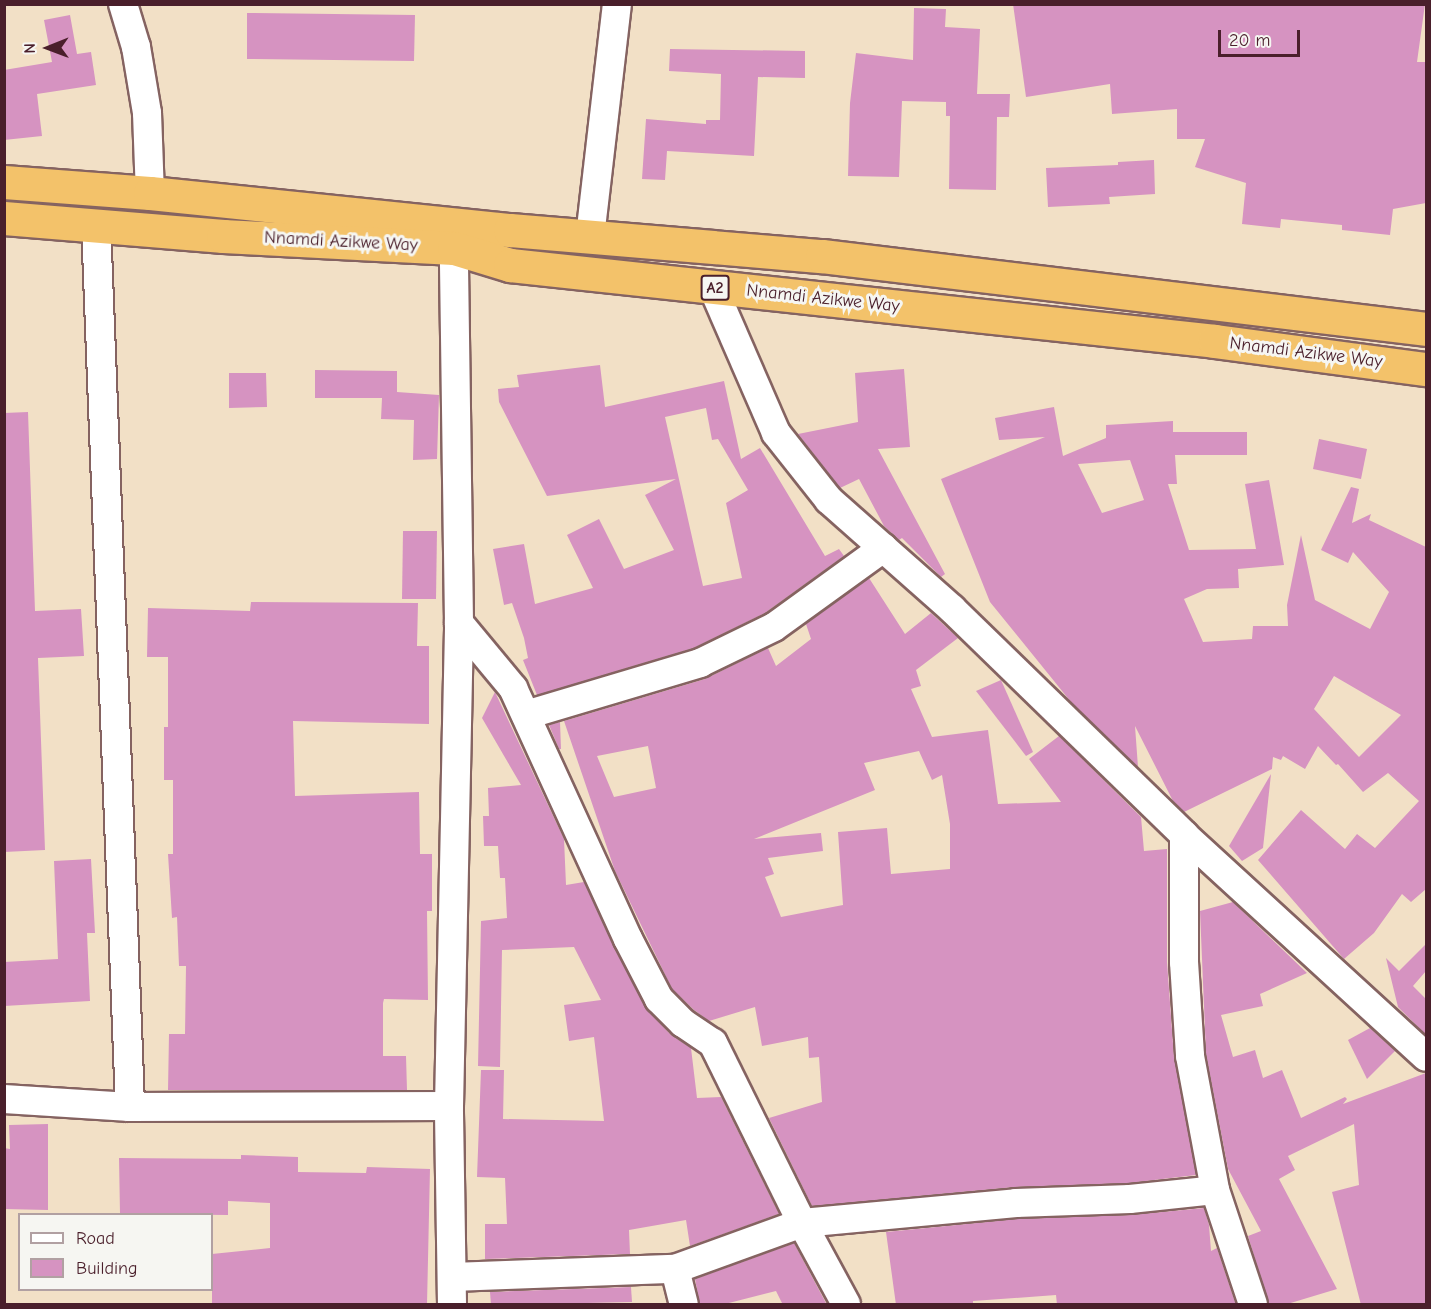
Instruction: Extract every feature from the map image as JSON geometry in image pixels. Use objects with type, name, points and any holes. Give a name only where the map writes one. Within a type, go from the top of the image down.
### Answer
[{"type":"highway","name":"Nnamdi Azikwe Way","points":[[4,182],[150,193],[590,237],[822,256],[1426,329]]},
{"type":"highway","name":"Nnamdi Azikwe Way","points":[[4,218],[223,236],[454,248],[510,265],[1215,341],[1426,369]]},
{"type":"street","points":[[123,4],[136,47],[147,113],[150,193]]},
{"type":"street","points":[[590,237],[618,4]]},
{"type":"street","points":[[96,224],[130,1107]]},
{"type":"street","points":[[452,1305],[450,1106],[459,623],[454,248]]},
{"type":"street","points":[[713,288],[776,433],[829,500],[952,609],[1184,835],[1426,1057]]},
{"type":"street","points":[[526,715],[700,663],[774,627],[883,548]]},
{"type":"street","points":[[459,623],[513,688],[628,939],[659,999],[683,1023],[713,1043],[802,1223],[846,1305]]},
{"type":"street","points":[[1184,835],[1184,962],[1190,1056],[1215,1190],[1253,1305]]},
{"type":"street","points":[[4,1100],[130,1107],[450,1106]]},
{"type":"street","points":[[452,1277],[675,1269],[802,1223],[1016,1203],[1131,1199],[1215,1190]]},
{"type":"street","points":[[675,1269],[684,1305]]},
{"type":"building","points":[[1013,4],[1425,4],[1417,62],[1426,62],[1426,203],[1393,209],[1390,235],[1342,230],[1342,225],[1281,219],[1280,228],[1242,224],[1246,183],[1195,167],[1205,139],[1177,139],[1177,109],[1112,114],[1110,84],[1026,97]]},
{"type":"building","points":[[914,8],[946,9],[945,27],[980,29],[977,94],[1010,94],[1009,117],[997,117],[996,190],[949,189],[950,116],[946,116],[946,102],[902,101],[899,177],[848,176],[850,103],[856,53],[913,60]]},
{"type":"building","points":[[247,13],[415,15],[414,61],[247,59]]},
{"type":"building","points":[[70,15],[77,54],[91,52],[96,85],[37,94],[42,136],[4,140],[4,70],[52,62],[44,20]]},
{"type":"building","points":[[670,49],[805,51],[805,78],[758,77],[754,156],[667,151],[665,180],[642,179],[646,119],[706,124],[706,120],[720,120],[721,74],[669,71]]},
{"type":"building","points":[[1154,160],[1155,194],[1109,197],[1110,204],[1048,207],[1046,168],[1118,165],[1118,162]]},
{"type":"building","points":[[600,365],[605,407],[724,381],[741,459],[760,448],[825,556],[839,549],[844,556],[765,613],[694,648],[537,695],[523,660],[528,658],[512,603],[504,605],[493,549],[524,544],[535,604],[593,588],[567,535],[599,519],[624,569],[674,550],[645,495],[676,479],[547,496],[499,402],[498,389],[519,387],[517,375]],"holes":[[[706,408],[712,440],[718,439],[748,490],[726,503],[742,578],[703,586],[665,417]]]},
{"type":"building","points":[[904,369],[910,447],[878,449],[945,574],[941,577],[902,538],[899,540],[884,526],[859,479],[840,488],[798,434],[858,422],[855,373]]},
{"type":"building","points":[[315,370],[397,371],[397,392],[439,395],[437,459],[413,460],[414,420],[381,419],[382,398],[315,398]]},
{"type":"building","points":[[229,373],[266,373],[267,407],[229,408]]},
{"type":"building","points":[[1054,407],[1063,456],[1106,438],[1106,425],[1173,421],[1173,432],[1247,432],[1247,455],[1175,455],[1177,484],[1168,484],[1189,550],[1256,549],[1245,484],[1269,480],[1284,565],[1238,569],[1239,588],[1207,589],[1184,599],[1203,642],[1252,639],[1253,626],[1288,626],[1287,605],[1301,535],[1315,600],[1370,629],[1389,592],[1353,552],[1348,563],[1321,550],[1351,487],[1359,489],[1352,523],[1371,514],[1369,520],[1426,547],[1426,889],[1411,902],[1402,894],[1374,933],[1344,959],[1258,860],[1301,810],[1345,849],[1357,834],[1375,848],[1419,801],[1388,773],[1363,792],[1318,746],[1305,769],[1283,756],[1281,760],[1273,757],[1272,769],[1184,812],[1173,801],[1135,726],[1138,767],[1071,702],[990,602],[941,479],[1045,437],[999,440],[995,418]],"holes":[[[1130,460],[1144,500],[1102,513],[1078,464]],[[1334,676],[1401,715],[1359,757],[1314,709]]]},
{"type":"building","points":[[28,412],[35,611],[81,609],[84,656],[38,658],[45,850],[4,852],[4,413]]},
{"type":"building","points":[[1319,439],[1367,449],[1361,479],[1313,469]]},
{"type":"building","points":[[403,531],[437,531],[436,599],[402,599]]},
{"type":"building","points":[[869,578],[905,634],[931,613],[958,638],[916,670],[921,686],[911,689],[932,737],[988,730],[998,804],[1061,802],[1029,759],[1059,736],[1141,817],[1144,851],[1167,849],[1167,962],[1174,1057],[1196,1175],[1129,1183],[1015,1187],[812,1206],[769,1118],[822,1102],[819,1057],[809,1058],[808,1037],[762,1046],[755,1007],[709,1021],[672,989],[615,871],[564,721],[705,679],[768,648],[776,666],[811,639],[806,624]],"holes":[[[648,746],[656,788],[614,797],[597,756]],[[919,751],[932,780],[942,775],[950,824],[950,869],[891,874],[887,828],[838,832],[843,905],[781,917],[765,877],[774,874],[768,858],[823,851],[821,833],[754,839],[875,790],[864,763]]]},
{"type":"building","points":[[251,602],[418,603],[417,646],[429,646],[429,724],[293,721],[295,796],[419,792],[420,854],[432,854],[432,911],[427,911],[428,1000],[384,999],[383,1003],[383,1056],[406,1056],[407,1090],[168,1090],[169,1034],[185,1034],[186,966],[179,966],[177,917],[172,918],[168,854],[173,854],[173,780],[164,780],[164,727],[168,727],[168,657],[147,657],[148,608],[250,611]]},
{"type":"building","points":[[1001,680],[1033,752],[1026,756],[976,691]]},
{"type":"building","points":[[495,692],[564,839],[566,885],[584,882],[645,1007],[671,1035],[691,1048],[697,1098],[721,1097],[779,1214],[690,1246],[686,1220],[629,1230],[630,1254],[485,1259],[485,1224],[507,1224],[505,1178],[477,1177],[481,1070],[504,1070],[503,1119],[604,1121],[594,1037],[569,1041],[564,1005],[601,1000],[574,947],[502,950],[500,1067],[478,1066],[481,921],[507,918],[505,878],[500,878],[498,846],[484,846],[483,816],[489,816],[488,788],[521,785],[482,718]]},
{"type":"building","points":[[560,722],[561,749],[559,749],[549,725]]},
{"type":"building","points":[[1271,774],[1263,848],[1242,861],[1229,846]]},
{"type":"building","points":[[91,859],[95,933],[87,933],[90,1001],[4,1006],[4,962],[58,959],[54,861]]},
{"type":"building","points":[[1233,902],[1307,973],[1260,994],[1263,1006],[1221,1015],[1233,1057],[1255,1050],[1263,1078],[1282,1070],[1301,1118],[1345,1097],[1347,1099],[1343,1104],[1426,1073],[1426,1305],[1361,1305],[1332,1192],[1359,1185],[1354,1124],[1288,1156],[1295,1170],[1279,1179],[1337,1289],[1284,1305],[1269,1305],[1248,1236],[1261,1231],[1228,1169],[1206,1054],[1200,911]]},
{"type":"building","points":[[1426,944],[1426,971],[1413,986],[1426,999],[1426,1035],[1398,1007],[1386,958],[1399,971]]},
{"type":"building","points":[[1370,1028],[1395,1051],[1367,1079],[1348,1040]]},
{"type":"building","points":[[48,1124],[48,1210],[4,1209],[4,1148],[10,1149],[9,1125]]},
{"type":"building","points":[[241,1155],[298,1157],[298,1172],[366,1173],[367,1167],[430,1169],[427,1305],[212,1305],[213,1254],[270,1248],[270,1203],[228,1201],[228,1215],[120,1213],[119,1158],[241,1159]]},
{"type":"building","points":[[1204,1208],[1209,1225],[1211,1251],[1217,1248],[1236,1305],[1057,1305],[1056,1295],[973,1301],[973,1305],[896,1305],[886,1232],[1017,1219],[1131,1215]]},
{"type":"building","points":[[794,1243],[827,1305],[783,1305],[776,1291],[721,1305],[700,1305],[695,1279]]},
{"type":"building","points":[[631,1287],[632,1302],[491,1305],[490,1292]]}]
